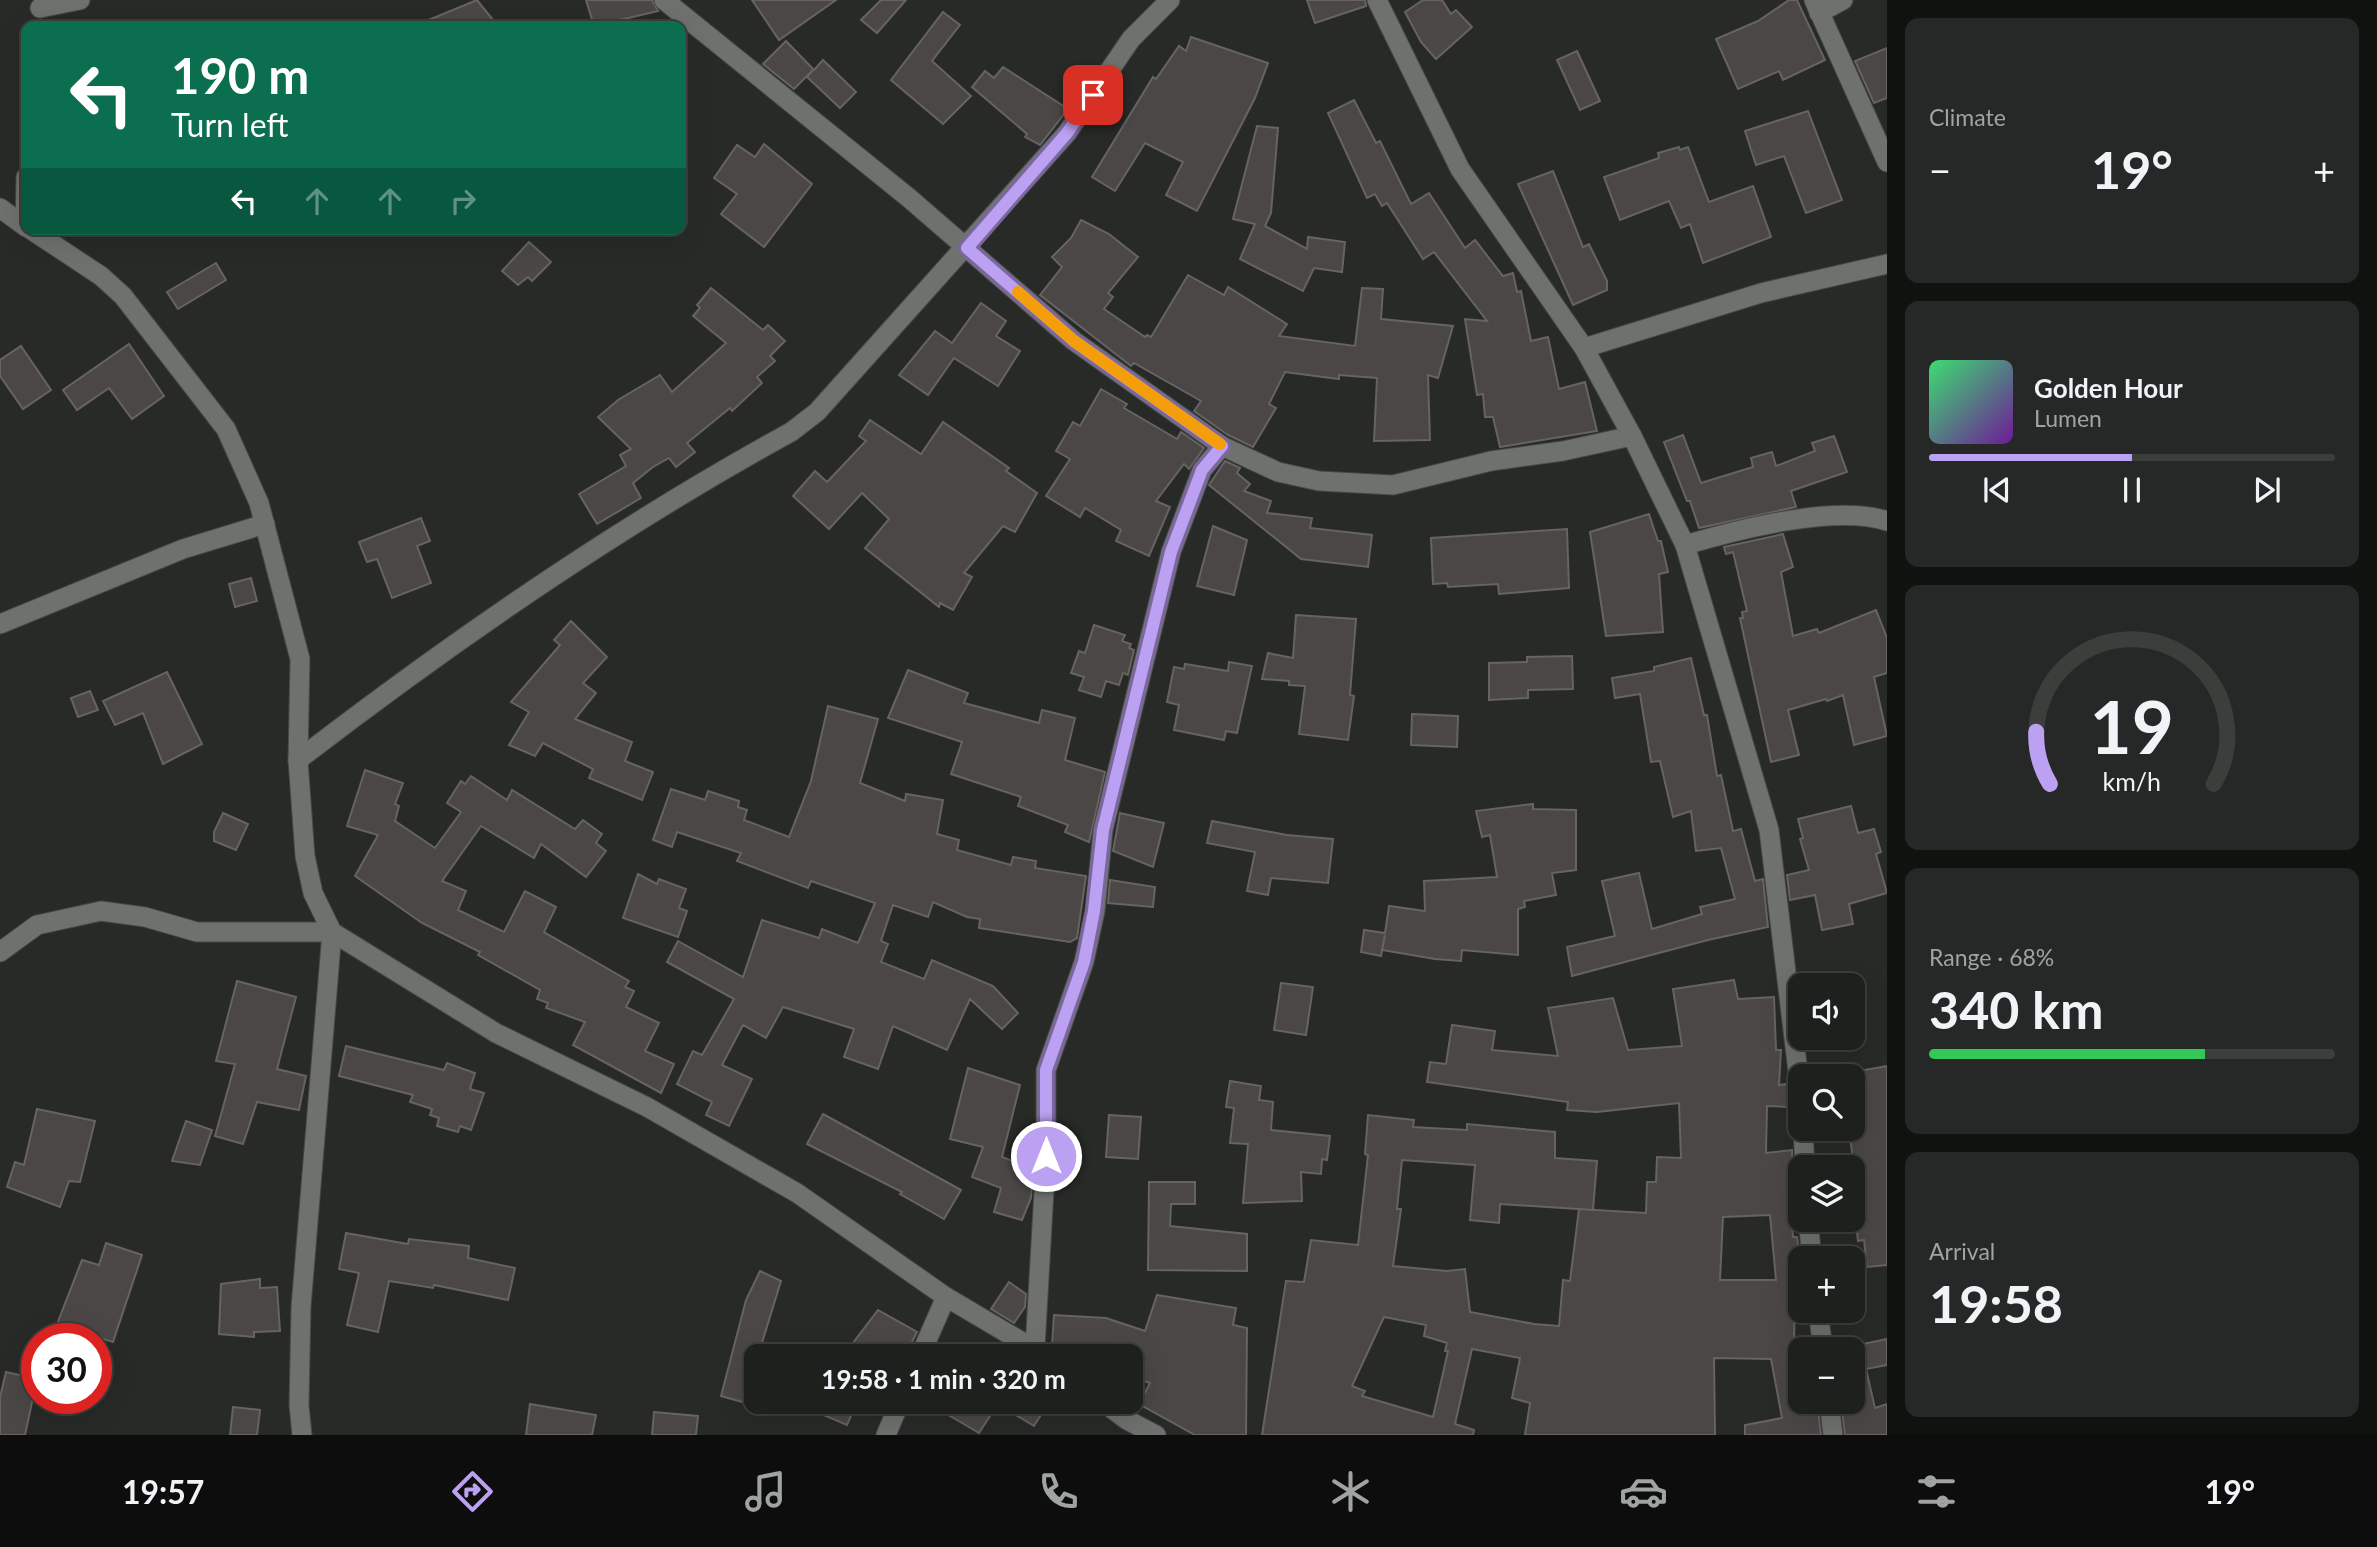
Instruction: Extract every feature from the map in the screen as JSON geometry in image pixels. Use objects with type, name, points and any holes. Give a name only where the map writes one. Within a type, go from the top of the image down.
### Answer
[{"type":"street","points":[[38,11],[80,0]]},
{"type":"street","points":[[664,0],[967,248],[1074,341],[1222,446],[1278,472],[1319,481],[1393,485],[1491,461],[1563,451],[1632,436]]},
{"type":"street","points":[[298,760],[376,700],[615,533],[791,432],[817,412],[967,248],[1067,133],[1131,39],[1170,0]]},
{"type":"street","points":[[1377,0],[1460,169],[1584,348],[1632,436],[1685,545],[1769,830],[1797,1064]]},
{"type":"street","points":[[1843,0],[1816,6],[1887,162]]},
{"type":"street","points":[[0,208],[21,223]]},
{"type":"street","points":[[39,235],[101,276],[123,296],[202,394],[226,429],[259,503],[300,659],[298,760],[305,856],[313,893],[332,932],[301,1307],[299,1405],[302,1435]]},
{"type":"street","points":[[1584,348],[1761,293],[1887,264]]},
{"type":"street","points":[[1041,1344],[1046,1070],[1084,962],[1094,911],[1103,830],[1171,552],[1202,470],[1222,446]]},
{"type":"street","points":[[1685,545],[1753,525],[1856,515],[1887,522]]},
{"type":"street","points":[[0,624],[183,549],[265,524]]},
{"type":"street","points":[[0,951],[37,925],[101,911],[145,917],[197,932],[332,932],[496,1033],[647,1107],[797,1193],[946,1297],[1027,1344]]},
{"type":"street","points":[[925,1344],[946,1297]]},
{"type":"street","points":[[886,1435],[895,1414]]},
{"type":"street","points":[[1119,1414],[1156,1435]]},
{"type":"street","points":[[1830,1414],[1833,1435]]},
{"type":"building","points":[[477,0],[494,21],[426,21]]},
{"type":"building","points":[[586,0],[652,0],[658,11],[615,21],[592,21]]},
{"type":"building","points":[[752,0],[836,0],[779,40]]},
{"type":"building","points":[[881,0],[906,0],[877,33],[861,20]]},
{"type":"building","points":[[1307,0],[1365,0],[1366,6],[1315,23]]},
{"type":"building","points":[[1423,0],[1442,0],[1451,14],[1456,10],[1472,27],[1436,59],[1421,42],[1405,12]]},
{"type":"building","points":[[1789,0],[1797,0],[1825,60],[1783,80],[1779,71],[1738,89],[1716,39],[1758,21]]},
{"type":"building","points":[[943,12],[960,25],[932,61],[971,96],[943,124],[891,80]]},
{"type":"building","points":[[1191,37],[1268,63],[1255,98],[1197,211],[1166,195],[1183,162],[1145,143],[1115,191],[1092,177],[1153,77],[1156,79],[1179,46],[1186,51]]},
{"type":"building","points":[[786,41],[814,70],[823,60],[856,92],[840,108],[807,77],[813,70],[794,89],[763,64]]},
{"type":"building","points":[[1887,48],[1887,98],[1874,103],[1855,61]]},
{"type":"building","points":[[1577,51],[1600,101],[1580,110],[1557,60]]},
{"type":"building","points":[[1003,67],[1068,109],[1040,145],[1025,137],[1027,134],[972,87],[985,71],[994,78]]},
{"type":"building","points":[[1354,100],[1376,143],[1380,141],[1411,204],[1429,193],[1465,248],[1475,240],[1503,276],[1513,273],[1517,292],[1521,291],[1531,341],[1548,337],[1559,389],[1585,382],[1597,431],[1500,447],[1493,417],[1485,417],[1483,394],[1477,395],[1465,319],[1487,321],[1434,252],[1423,259],[1387,203],[1382,206],[1375,194],[1367,198],[1328,113]]},
{"type":"building","points":[[1808,111],[1842,200],[1806,213],[1784,156],[1756,165],[1745,131]]},
{"type":"building","points":[[1257,126],[1278,128],[1271,213],[1265,226],[1307,249],[1308,237],[1345,242],[1342,272],[1314,268],[1303,291],[1240,259],[1255,224],[1233,219]]},
{"type":"building","points":[[764,144],[812,184],[764,247],[721,214],[737,194],[714,178],[737,145],[755,157]]},
{"type":"building","points":[[1679,147],[1680,150],[1688,147],[1709,202],[1753,186],[1771,237],[1703,263],[1690,224],[1681,228],[1669,201],[1620,220],[1604,177],[1659,158],[1658,153]]},
{"type":"building","points":[[1553,171],[1583,247],[1589,244],[1607,281],[1607,290],[1573,305],[1518,184]]},
{"type":"building","points":[[1081,220],[1109,234],[1138,257],[1108,293],[1113,297],[1104,309],[1145,337],[1151,337],[1188,275],[1224,295],[1228,287],[1287,324],[1279,336],[1355,346],[1362,288],[1383,289],[1381,319],[1453,326],[1438,378],[1428,375],[1430,440],[1374,441],[1377,378],[1339,375],[1339,379],[1285,372],[1269,404],[1276,408],[1253,447],[1228,435],[1194,411],[1201,401],[1134,363],[1131,366],[1040,295],[1062,267],[1052,257],[1071,238]]},
{"type":"building","points":[[529,242],[551,262],[532,281],[528,277],[518,285],[502,271]]},
{"type":"building","points":[[216,263],[226,280],[178,309],[167,292]]},
{"type":"building","points":[[711,288],[763,330],[768,325],[785,341],[770,356],[775,361],[757,377],[762,383],[732,411],[730,408],[687,443],[695,452],[676,467],[669,458],[653,467],[633,483],[641,498],[597,524],[579,494],[626,466],[620,455],[631,449],[598,417],[618,400],[660,375],[672,392],[726,343],[693,316],[700,308],[697,305]]},
{"type":"building","points":[[981,303],[1006,321],[996,336],[1020,351],[998,386],[954,358],[928,395],[899,375],[935,331],[952,343]]},
{"type":"building","points":[[129,344],[164,396],[132,419],[109,388],[77,410],[63,390]]},
{"type":"building","points":[[21,346],[51,390],[23,409],[0,376],[0,360]]},
{"type":"building","points":[[1101,389],[1127,404],[1124,408],[1177,439],[1181,432],[1204,448],[1189,469],[1184,464],[1156,501],[1170,507],[1149,556],[1116,541],[1121,530],[1085,508],[1080,517],[1046,496],[1070,459],[1056,451],[1073,422],[1080,426]]},
{"type":"building","points":[[870,420],[921,454],[943,422],[1009,468],[1006,471],[1037,493],[1015,532],[1003,526],[964,573],[972,577],[953,610],[940,603],[939,607],[865,548],[889,519],[862,493],[829,529],[793,496],[815,471],[827,482],[866,441],[859,436]]},
{"type":"building","points":[[1683,435],[1701,483],[1753,467],[1751,458],[1772,452],[1776,466],[1815,451],[1812,443],[1834,436],[1847,472],[1791,491],[1796,507],[1699,528],[1664,442]]},
{"type":"building","points":[[1225,461],[1240,468],[1237,473],[1250,484],[1244,491],[1271,501],[1267,513],[1312,518],[1310,528],[1372,535],[1368,567],[1301,559],[1209,485]]},
{"type":"building","points":[[1649,514],[1658,541],[1661,541],[1668,572],[1659,574],[1663,632],[1606,636],[1590,532]]},
{"type":"building","points":[[421,518],[430,541],[417,546],[431,583],[392,598],[377,559],[367,562],[359,542]]},
{"type":"building","points":[[1213,526],[1247,540],[1234,595],[1197,586]]},
{"type":"building","points":[[1567,529],[1569,588],[1499,594],[1498,584],[1448,587],[1447,583],[1433,584],[1431,538]]},
{"type":"building","points":[[1783,534],[1793,567],[1781,572],[1793,636],[1817,629],[1819,633],[1876,610],[1887,638],[1887,673],[1874,677],[1887,736],[1854,745],[1843,695],[1788,710],[1799,755],[1771,762],[1740,618],[1743,618],[1742,612],[1747,611],[1733,552],[1726,554],[1724,547]]},
{"type":"building","points":[[251,578],[257,601],[235,607],[229,584]]},
{"type":"building","points":[[1296,615],[1356,619],[1350,695],[1354,696],[1348,740],[1299,734],[1305,686],[1289,685],[1289,681],[1262,679],[1268,653],[1293,658]]},
{"type":"building","points":[[571,621],[607,657],[583,683],[596,693],[575,719],[632,742],[625,761],[653,772],[642,800],[589,778],[593,769],[543,743],[535,756],[509,745],[529,712],[511,702],[560,645],[554,640]]},
{"type":"building","points":[[1094,625],[1125,635],[1122,641],[1131,644],[1129,648],[1134,650],[1128,675],[1123,673],[1119,685],[1106,681],[1101,697],[1079,690],[1084,677],[1071,673],[1079,651],[1085,653]]},
{"type":"building","points":[[1572,656],[1573,689],[1528,690],[1528,698],[1489,700],[1489,663],[1527,662],[1527,657]]},
{"type":"building","points":[[1691,658],[1704,715],[1707,715],[1717,776],[1721,775],[1733,831],[1741,829],[1755,881],[1763,879],[1768,927],[1572,976],[1567,947],[1615,936],[1602,881],[1639,873],[1652,929],[1702,914],[1700,907],[1735,899],[1721,848],[1696,851],[1691,811],[1673,817],[1660,761],[1651,762],[1640,694],[1615,698],[1612,678],[1654,671],[1654,667]]},
{"type":"building","points":[[1229,662],[1252,666],[1237,733],[1226,731],[1224,740],[1174,730],[1179,705],[1167,702],[1174,667],[1184,669],[1185,664],[1228,671]]},
{"type":"building","points":[[908,670],[968,693],[964,703],[1039,723],[1042,710],[1075,718],[1065,760],[1105,772],[1089,842],[1065,832],[1068,825],[1018,806],[1021,797],[951,774],[962,742],[888,718]]},
{"type":"building","points":[[167,672],[202,744],[163,764],[143,713],[115,725],[103,701]]},
{"type":"building","points":[[90,691],[98,710],[78,717],[71,698]]},
{"type":"building","points":[[828,706],[878,719],[860,783],[905,801],[906,794],[943,800],[937,834],[959,840],[957,850],[1011,865],[1013,857],[1036,861],[1035,868],[1086,876],[1077,938],[1070,942],[979,928],[980,919],[967,917],[933,902],[928,917],[893,905],[881,941],[888,944],[881,962],[924,979],[932,960],[993,986],[1018,1013],[1002,1029],[970,999],[947,1050],[893,1026],[878,1069],[844,1057],[854,1029],[783,1007],[766,1038],[743,1025],[722,1065],[752,1079],[729,1126],[706,1115],[712,1102],[677,1084],[693,1051],[702,1055],[734,999],[667,962],[678,941],[743,977],[762,920],[819,938],[822,929],[858,943],[875,903],[811,881],[808,888],[737,861],[741,853],[677,832],[672,847],[653,840],[671,789],[705,800],[708,791],[739,801],[738,807],[747,810],[744,820],[789,837],[811,781]]},
{"type":"building","points":[[1412,714],[1458,716],[1457,747],[1411,745]]},
{"type":"building","points":[[365,770],[403,783],[395,804],[399,806],[395,821],[435,848],[461,812],[447,803],[461,781],[465,784],[471,776],[507,800],[512,790],[575,829],[583,820],[602,834],[596,843],[606,851],[586,877],[541,844],[534,858],[481,826],[442,881],[466,891],[458,910],[504,932],[525,891],[556,907],[544,932],[629,981],[625,987],[634,991],[626,1007],[659,1023],[645,1051],[674,1064],[661,1093],[573,1045],[585,1022],[546,1008],[548,1003],[537,999],[540,990],[478,955],[480,952],[422,923],[355,876],[378,835],[347,826]]},
{"type":"building","points":[[1533,804],[1533,809],[1576,810],[1576,870],[1552,873],[1556,895],[1524,901],[1525,907],[1518,909],[1518,955],[1462,950],[1461,961],[1382,950],[1381,956],[1361,952],[1364,930],[1385,933],[1389,906],[1425,911],[1424,881],[1497,877],[1490,835],[1482,837],[1476,811]]},
{"type":"building","points":[[1851,806],[1858,833],[1874,829],[1881,852],[1876,854],[1887,893],[1849,904],[1853,924],[1822,930],[1815,895],[1790,900],[1787,875],[1809,870],[1800,839],[1803,838],[1798,819]]},
{"type":"building","points":[[223,813],[248,824],[236,850],[214,841],[214,832]]},
{"type":"building","points":[[1120,813],[1164,823],[1153,867],[1113,851]]},
{"type":"building","points":[[1212,821],[1287,835],[1333,839],[1328,883],[1271,878],[1268,895],[1247,891],[1255,852],[1207,843]]},
{"type":"building","points":[[638,874],[657,884],[659,879],[686,889],[679,908],[687,911],[678,937],[623,918]]},
{"type":"building","points":[[1110,880],[1155,887],[1153,907],[1108,903]]},
{"type":"building","points":[[1734,980],[1738,999],[1774,997],[1776,1050],[1781,1050],[1779,1085],[1787,1084],[1788,1107],[1767,1106],[1766,1153],[1792,1150],[1792,1155],[1788,1155],[1788,1232],[1793,1232],[1793,1237],[1797,1237],[1798,1246],[1788,1246],[1788,1323],[1794,1323],[1794,1337],[1788,1337],[1788,1414],[1818,1414],[1821,1435],[1745,1435],[1745,1425],[1782,1418],[1771,1359],[1714,1358],[1715,1435],[1525,1435],[1530,1403],[1512,1398],[1520,1358],[1472,1349],[1455,1424],[1474,1430],[1473,1435],[1262,1435],[1286,1281],[1304,1282],[1311,1240],[1358,1245],[1368,1155],[1365,1154],[1368,1115],[1414,1120],[1413,1127],[1467,1130],[1467,1124],[1555,1132],[1555,1158],[1597,1161],[1593,1210],[1646,1213],[1647,1182],[1656,1182],[1657,1157],[1681,1158],[1679,1103],[1597,1112],[1567,1110],[1568,1102],[1427,1082],[1430,1062],[1446,1064],[1452,1025],[1495,1031],[1492,1050],[1558,1056],[1548,1008],[1613,998],[1628,1050],[1682,1046],[1673,989]],"holes":[[[1402,1160],[1475,1165],[1470,1220],[1499,1223],[1500,1204],[1579,1209],[1570,1281],[1563,1280],[1559,1326],[1534,1324],[1470,1312],[1465,1269],[1447,1271],[1393,1266],[1401,1209],[1397,1209]],[[1770,1215],[1776,1280],[1720,1280],[1723,1217]],[[1384,1317],[1426,1325],[1424,1336],[1447,1343],[1445,1351],[1448,1351],[1433,1417],[1362,1396],[1365,1391],[1352,1386]]]},
{"type":"building","points":[[237,981],[296,997],[277,1069],[306,1076],[299,1110],[257,1102],[243,1144],[215,1136],[235,1064],[216,1061]]},
{"type":"building","points":[[1281,983],[1313,987],[1306,1035],[1274,1030]]},
{"type":"building","points":[[346,1046],[444,1070],[447,1063],[475,1073],[470,1089],[484,1093],[471,1130],[460,1126],[458,1132],[437,1126],[439,1118],[430,1115],[432,1109],[410,1102],[413,1095],[339,1076]]},
{"type":"building","points":[[1887,1066],[1887,1265],[1867,1267],[1864,1240],[1858,1241],[1857,1232],[1865,1232],[1865,1155],[1852,1155],[1851,1141],[1865,1141],[1865,1070]]},
{"type":"building","points":[[968,1068],[1020,1085],[1002,1157],[1033,1169],[1031,1198],[1022,1220],[994,1212],[1001,1188],[972,1177],[983,1147],[950,1139]]},
{"type":"building","points":[[1230,1081],[1261,1086],[1259,1100],[1273,1102],[1271,1130],[1330,1136],[1327,1160],[1322,1159],[1321,1174],[1301,1172],[1302,1201],[1243,1203],[1248,1144],[1230,1143],[1234,1108],[1226,1107]]},
{"type":"building","points":[[37,1109],[95,1121],[80,1182],[69,1181],[60,1207],[7,1187],[15,1162],[24,1165]]},
{"type":"building","points":[[823,1114],[961,1190],[944,1219],[900,1194],[902,1192],[807,1144]]},
{"type":"building","points":[[1109,1115],[1141,1117],[1138,1159],[1106,1157]]},
{"type":"building","points":[[186,1121],[212,1130],[200,1165],[172,1161]]},
{"type":"building","points":[[1149,1182],[1195,1182],[1195,1204],[1171,1204],[1170,1226],[1247,1234],[1247,1271],[1148,1270]]},
{"type":"building","points":[[346,1233],[408,1244],[409,1239],[469,1246],[468,1258],[515,1268],[508,1300],[434,1285],[433,1288],[389,1281],[378,1332],[347,1325],[359,1273],[339,1269]]},
{"type":"building","points":[[106,1243],[142,1255],[113,1342],[112,1323],[57,1323],[82,1260],[99,1265]]},
{"type":"building","points":[[760,1271],[781,1281],[762,1344],[744,1344],[742,1402],[721,1396],[746,1300]]},
{"type":"building","points":[[260,1279],[260,1288],[277,1287],[280,1331],[254,1332],[254,1337],[219,1334],[221,1284]]},
{"type":"building","points":[[1009,1282],[1026,1294],[1025,1307],[1014,1323],[991,1309]]},
{"type":"building","points":[[1157,1295],[1236,1308],[1233,1325],[1247,1328],[1246,1435],[1195,1435],[1143,1406],[1143,1396],[1150,1383],[1143,1381],[1143,1344],[1052,1344],[1054,1315],[1106,1318],[1145,1331]]},
{"type":"building","points":[[878,1310],[917,1332],[911,1344],[852,1344]]},
{"type":"building","points":[[1887,1339],[1887,1365],[1866,1369],[1875,1408],[1887,1404],[1887,1435],[1845,1435],[1842,1414],[1865,1414],[1865,1344]]},
{"type":"building","points":[[6,1372],[21,1375],[21,1414],[30,1414],[25,1435],[0,1435],[0,1397]]},
{"type":"building","points":[[530,1404],[596,1415],[592,1435],[526,1435]]},
{"type":"building","points":[[233,1407],[260,1410],[257,1435],[230,1435]]},
{"type":"building","points":[[654,1412],[698,1416],[696,1435],[652,1435]]},
{"type":"building","points":[[821,1414],[852,1414],[847,1425]]},
{"type":"building","points":[[947,1414],[991,1414],[979,1433]]},
{"type":"building","points":[[1014,1414],[1042,1414],[1034,1426]]},
{"type":"slow traffic","points":[[1018,292],[1074,341],[1220,444]]},
{"type":"route","points":[[1046,1156],[1046,1070],[1084,962],[1094,911],[1103,830],[1171,552],[1202,470],[1222,446],[1074,341],[967,248],[1067,133],[1093,95]]}]
